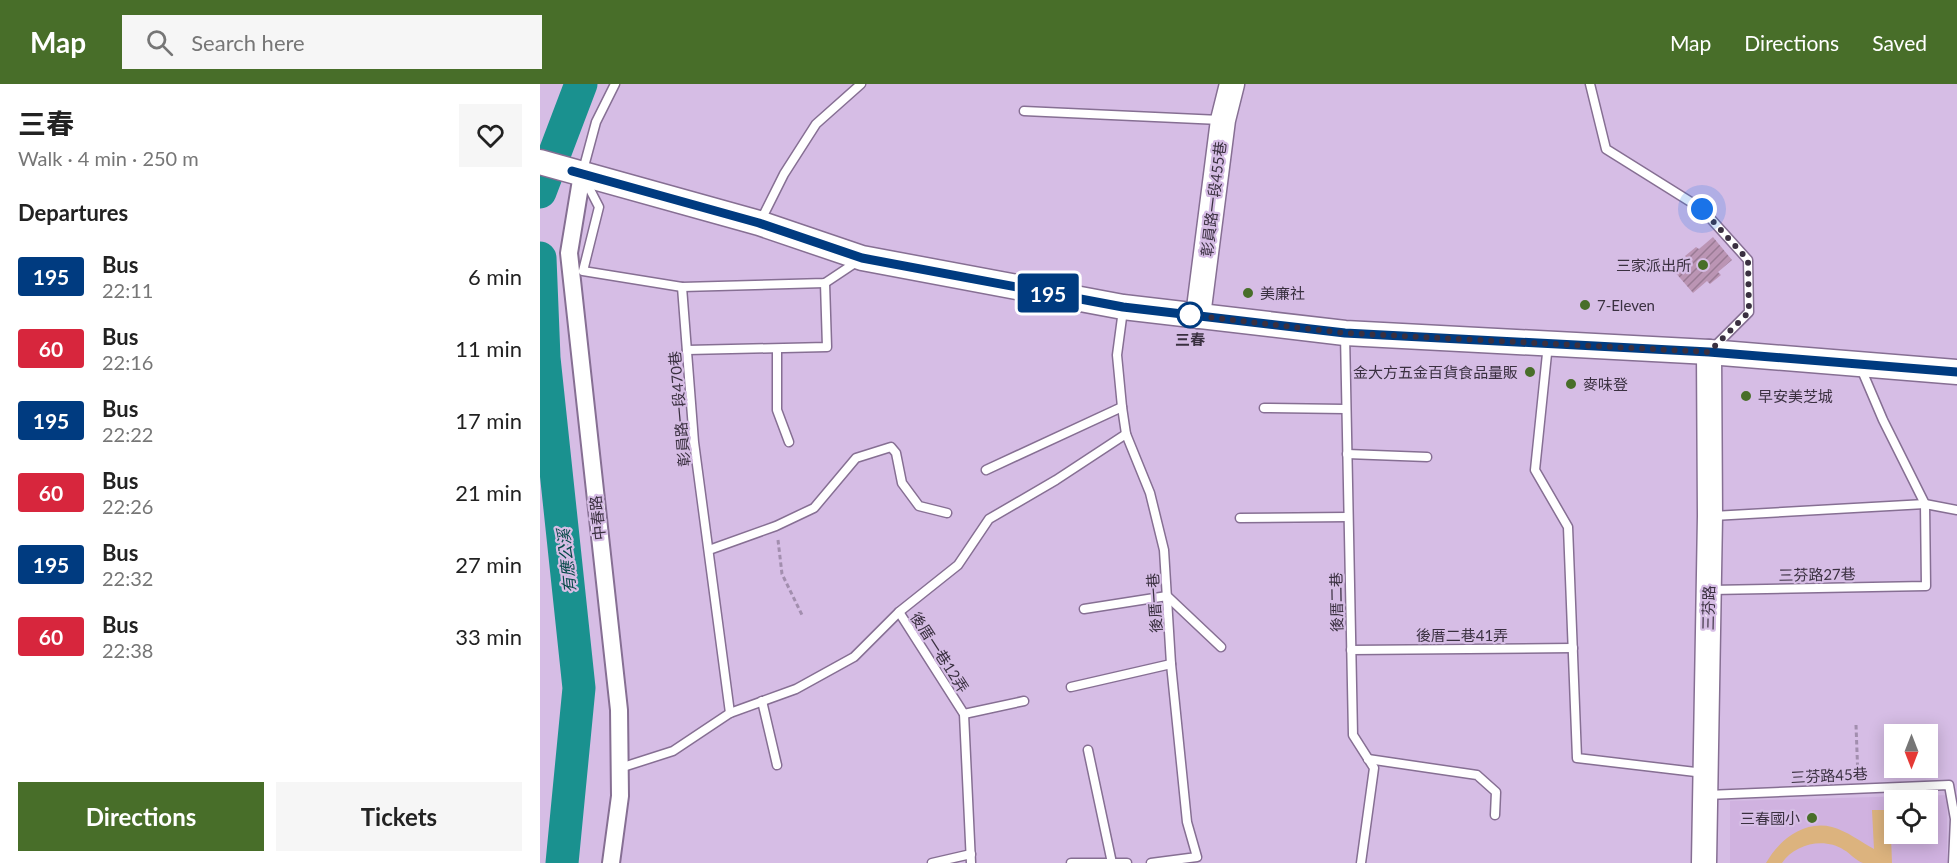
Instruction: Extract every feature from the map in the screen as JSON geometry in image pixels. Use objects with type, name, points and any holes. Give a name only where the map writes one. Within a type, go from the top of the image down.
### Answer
[{"type":"main road","name":"彰員路一段455巷","points":[[1198,316],[1223,120],[1233,84]]},
{"type":"main road","points":[[540,162],[759,223],[862,258],[1123,307],[1345,333],[1709,352],[1860,366],[1957,372]]},
{"type":"main road","name":"三芬路","points":[[1704,863],[1710,516],[1707,411],[1709,352]]},
{"type":"street","name":"中春路","points":[[577,172],[569,253],[619,710],[620,796],[611,863]]},
{"type":"lane","points":[[615,84],[596,122],[577,172],[599,207],[583,271],[682,287],[825,282],[862,258]]},
{"type":"lane","points":[[759,223],[784,174],[816,123],[861,84]]},
{"type":"lane","points":[[1590,84],[1606,149],[1702,209],[1748,260],[1749,312],[1709,352]]},
{"type":"lane","points":[[1024,111],[1223,120]]},
{"type":"lane","points":[[687,350],[827,347],[825,282]]},
{"type":"lane","name":"彰員路一段470巷","points":[[682,287],[694,441],[730,713]]},
{"type":"lane","name":"後厝一巷","points":[[1123,307],[1117,355],[1122,407],[1126,434],[1150,493],[1164,550],[1171,664],[1187,822],[1197,857]]},
{"type":"lane","name":"後厝二巷","points":[[1345,333],[1353,735],[1374,768],[1361,863]]},
{"type":"lane","points":[[1548,344],[1534,470],[1568,527],[1573,648]]},
{"type":"lane","points":[[777,349],[777,410],[789,442]]},
{"type":"lane","points":[[1860,366],[1883,420],[1925,504]]},
{"type":"lane","points":[[986,470],[1122,407]]},
{"type":"lane","points":[[1264,408],[1345,409]]},
{"type":"lane","name":"後厝一巷12弄","points":[[971,858],[964,714],[899,612],[958,566],[989,519],[1056,480],[1126,434]]},
{"type":"lane","points":[[709,550],[776,526],[814,508],[856,458],[891,447],[896,453],[902,483],[919,506],[947,513]]},
{"type":"lane","points":[[1347,454],[1427,457]]},
{"type":"lane","points":[[1710,516],[1925,504],[1957,510]]},
{"type":"lane","name":"三芬路27巷","points":[[1708,590],[1926,586],[1925,504]]},
{"type":"lane","points":[[1240,518],[1348,517]]},
{"type":"lane","points":[[1084,609],[1167,596],[1221,647]]},
{"type":"lane","points":[[620,768],[673,751],[730,713],[796,688],[854,657],[899,612]]},
{"type":"lane","name":"後厝二巷41弄","points":[[1351,650],[1573,648]]},
{"type":"lane","name":"三芬路45巷","points":[[1573,648],[1577,758],[1705,784],[1858,788],[1949,785],[1955,827],[1953,863]]},
{"type":"lane","points":[[1071,687],[1171,664]]},
{"type":"lane","points":[[762,701],[777,765]]},
{"type":"lane","points":[[964,714],[1024,701]]},
{"type":"lane","points":[[1088,750],[1112,863]]},
{"type":"lane","points":[[1368,759],[1478,775],[1496,792],[1495,815]]},
{"type":"lane","points":[[1151,863],[1197,857],[1206,863]]},
{"type":"lane","points":[[932,863],[971,858]]},
{"type":"lane","points":[[1071,863],[1127,863]]},
{"type":"path","points":[[776,526],[782,574],[802,615]]},
{"type":"path","points":[[1856,725],[1858,788]]},
{"type":"shaded area","name":"三春國小","points":[[1938,795],[1947,795],[1947,863],[1730,863],[1730,801],[1884,797],[1884,844],[1938,844]]},
{"type":"shaded area","points":[[1872,810],[1884,810],[1884,844],[1891,844],[1892,863],[1863,863],[1836,846],[1819,843],[1794,851],[1782,863],[1766,863],[1785,840],[1802,829],[1812,826],[1838,829],[1874,849]]},
{"type":"building","name":"三家派出所","points":[[1713,237],[1732,260],[1718,272],[1721,275],[1710,284],[1707,281],[1693,293],[1674,271],[1688,259],[1685,256],[1696,247],[1699,249]]},
{"type":"waterway","name":"有應公溪","points":[[540,192],[581,84]]},
{"type":"waterway","name":"有應公溪","points":[[540,258],[544,358],[579,688],[562,863]]},
{"type":"bus line","name":"195","points":[[572,171],[759,223],[862,258],[1123,307],[1345,333],[1709,352],[1860,366],[1957,372]]},
{"type":"place","name":"三家派出所","points":[[1703,265]]},
{"type":"place","name":"美廉社","points":[[1248,293]]},
{"type":"place","name":"7-Eleven","points":[[1585,305]]},
{"type":"place","name":"三春","points":[[1190,315]]},
{"type":"place","name":"金大方五金百貨食品量販","points":[[1530,372]]},
{"type":"place","name":"麥味登","points":[[1571,384]]},
{"type":"place","name":"早安美芝城","points":[[1746,396]]},
{"type":"place","name":"三春國小","points":[[1812,818]]},
{"type":"route","points":[[1190,315],[1345,333],[1709,352],[1749,312],[1748,260],[1702,209]]}]
